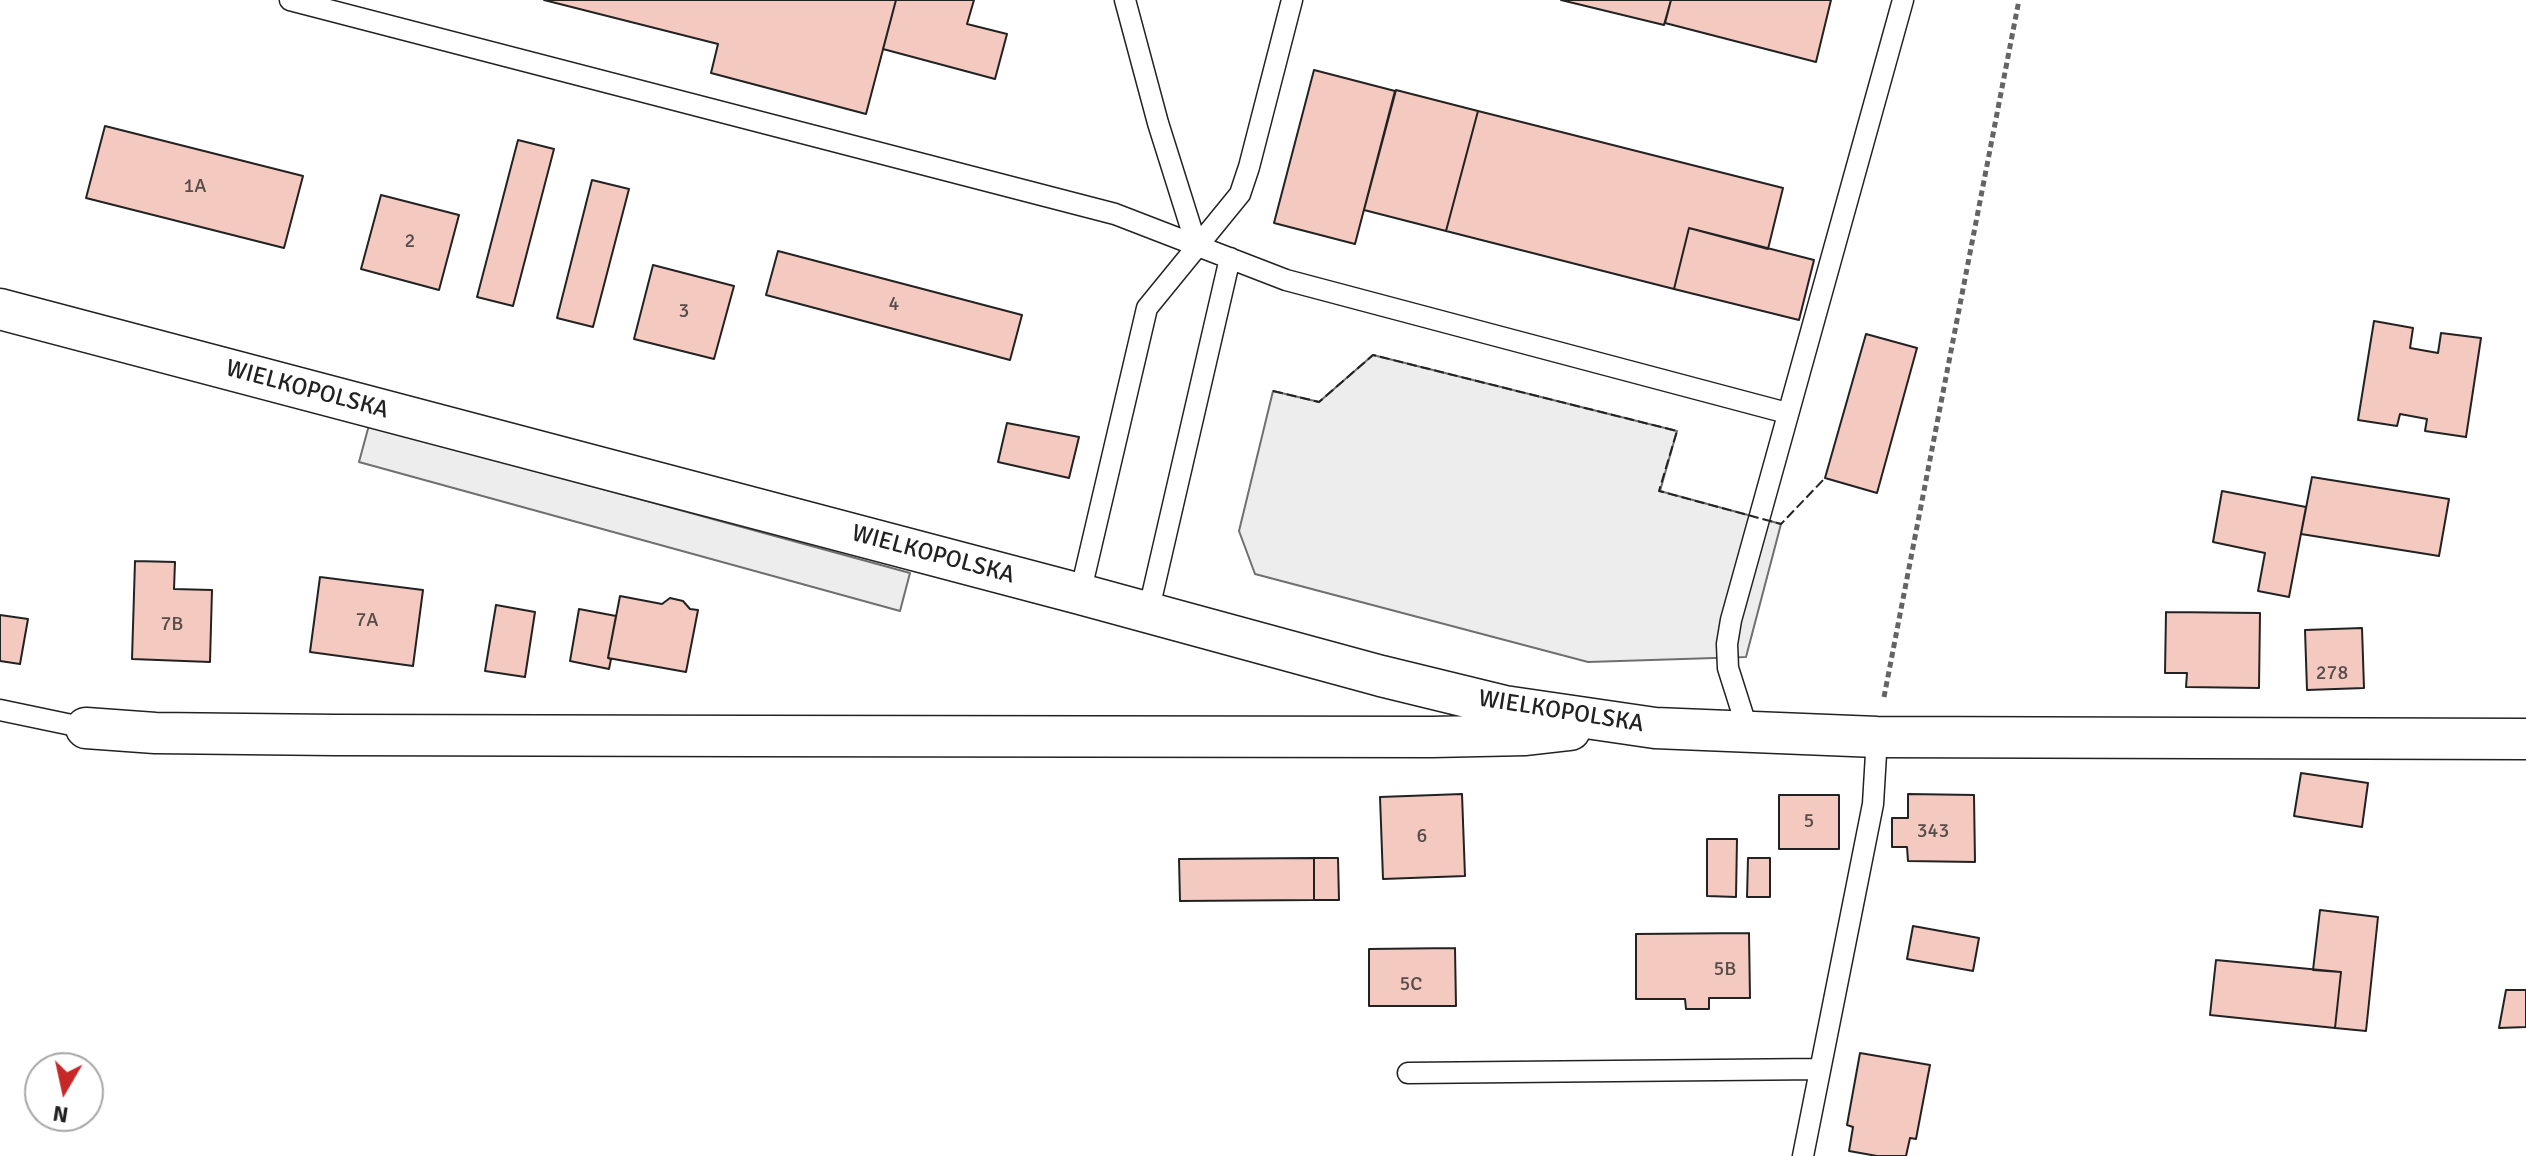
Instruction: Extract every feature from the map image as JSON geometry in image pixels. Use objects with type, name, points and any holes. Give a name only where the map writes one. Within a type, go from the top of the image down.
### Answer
[{"type":"street","name":"WIELKOPOLSKA","points":[[0,309],[1504,706],[1655,728],[1877,737],[2526,739]]},
{"type":"street","points":[[86,728],[155,733],[335,735],[1432,737],[1526,735],[1625,723]]},
{"type":"lane","points":[[290,0],[1115,214],[1286,280],[1787,413]]},
{"type":"lane","points":[[1125,0],[1158,123],[1197,247]]},
{"type":"lane","points":[[1080,594],[1147,308],[1240,194],[1292,0]]},
{"type":"lane","points":[[1748,731],[1728,668],[1727,644],[1735,605],[1903,0]]},
{"type":"lane","points":[[1148,613],[1230,258]]},
{"type":"lane","points":[[0,710],[86,728]]},
{"type":"lane","points":[[1803,1156],[1873,804],[1877,737]]},
{"type":"lane","points":[[1408,1073],[1820,1069]]},
{"type":"path","points":[[1877,737],[2019,0]]},
{"type":"shaded area","points":[[1373,355],[1677,431],[1660,491],[1781,524],[1746,657],[1588,662],[1255,574],[1239,531],[1273,391],[1319,402]]},
{"type":"shaded area","points":[[369,425],[910,573],[900,611],[359,462]]},
{"type":"building","points":[[544,0],[896,0],[866,114],[711,73],[718,44]]},
{"type":"building","points":[[896,0],[974,0],[967,24],[1007,34],[995,79],[883,49]]},
{"type":"building","points":[[1561,0],[1671,0],[1664,25]]},
{"type":"building","points":[[1671,0],[1831,0],[1816,62],[1665,23]]},
{"type":"building","points":[[1314,70],[1395,91],[1355,244],[1274,223]]},
{"type":"building","points":[[1396,90],[1478,111],[1446,231],[1364,210]]},
{"type":"building","points":[[1478,111],[1783,188],[1768,249],[1689,228],[1674,289],[1446,231]]},
{"type":"building","points":[[105,126],[303,176],[284,248],[86,198]]},
{"type":"building","points":[[518,140],[554,149],[513,306],[477,297]]},
{"type":"building","points":[[592,180],[629,189],[593,327],[557,318]]},
{"type":"building","points":[[381,195],[459,215],[439,290],[361,269]]},
{"type":"building","points":[[1689,228],[1814,260],[1799,320],[1674,289]]},
{"type":"building","points":[[778,251],[1022,315],[1010,360],[766,295]]},
{"type":"building","points":[[653,265],[734,286],[714,359],[634,339]]},
{"type":"building","points":[[2374,321],[2413,328],[2410,348],[2438,353],[2441,333],[2481,338],[2466,437],[2425,431],[2427,419],[2400,414],[2397,426],[2358,420]]},
{"type":"building","points":[[1866,334],[1917,348],[1877,493],[1825,478]]},
{"type":"building","points":[[1007,423],[1079,437],[1069,478],[998,462]]},
{"type":"building","points":[[2312,477],[2449,499],[2439,556],[2301,534]]},
{"type":"building","points":[[2222,491],[2306,507],[2289,597],[2258,591],[2265,553],[2213,542]]},
{"type":"building","points":[[135,561],[175,562],[174,589],[212,590],[210,662],[132,659]]},
{"type":"building","points":[[320,577],[423,590],[413,666],[310,652]]},
{"type":"building","points":[[620,596],[662,604],[670,598],[698,610],[686,672],[608,658]]},
{"type":"building","points":[[496,605],[535,612],[525,677],[485,671]]},
{"type":"building","points":[[579,609],[616,616],[608,658],[611,659],[609,669],[570,661]]},
{"type":"building","points":[[2166,612],[2260,613],[2259,688],[2186,687],[2187,673],[2165,673]]},
{"type":"building","points":[[0,615],[28,619],[20,664],[0,661]]},
{"type":"building","points":[[2362,628],[2364,688],[2307,690],[2305,630]]},
{"type":"building","points":[[2301,773],[2368,783],[2362,827],[2294,816]]},
{"type":"building","points":[[1462,794],[1465,876],[1383,879],[1380,797]]},
{"type":"building","points":[[1908,794],[1974,795],[1975,862],[1908,861],[1907,847],[1892,847],[1892,818],[1908,818]]},
{"type":"building","points":[[1779,795],[1839,795],[1839,849],[1779,849]]},
{"type":"building","points":[[1707,839],[1737,839],[1736,897],[1707,896]]},
{"type":"building","points":[[1314,858],[1314,900],[1180,901],[1179,859]]},
{"type":"building","points":[[1314,858],[1338,858],[1339,900],[1314,900]]},
{"type":"building","points":[[1748,858],[1770,858],[1770,897],[1747,897]]},
{"type":"building","points":[[2320,910],[2378,917],[2366,1031],[2335,1028],[2341,972],[2313,970]]},
{"type":"building","points":[[1913,926],[1979,938],[1973,971],[1907,959]]},
{"type":"building","points":[[1749,933],[1750,998],[1709,998],[1709,1009],[1686,1009],[1685,999],[1636,999],[1636,934]]},
{"type":"building","points":[[1455,948],[1456,1006],[1369,1006],[1369,949]]},
{"type":"building","points":[[2216,960],[2341,972],[2335,1028],[2210,1015]]},
{"type":"building","points":[[2506,990],[2526,990],[2526,1027],[2499,1028]]},
{"type":"building","points":[[1860,1053],[1930,1065],[1916,1139],[1910,1138],[1906,1156],[1877,1156],[1849,1151],[1853,1127],[1847,1125]]},
{"type":"fence","points":[[1273,391],[1319,402],[1373,355],[1677,431],[1659,491],[1781,524],[1825,478]]}]
